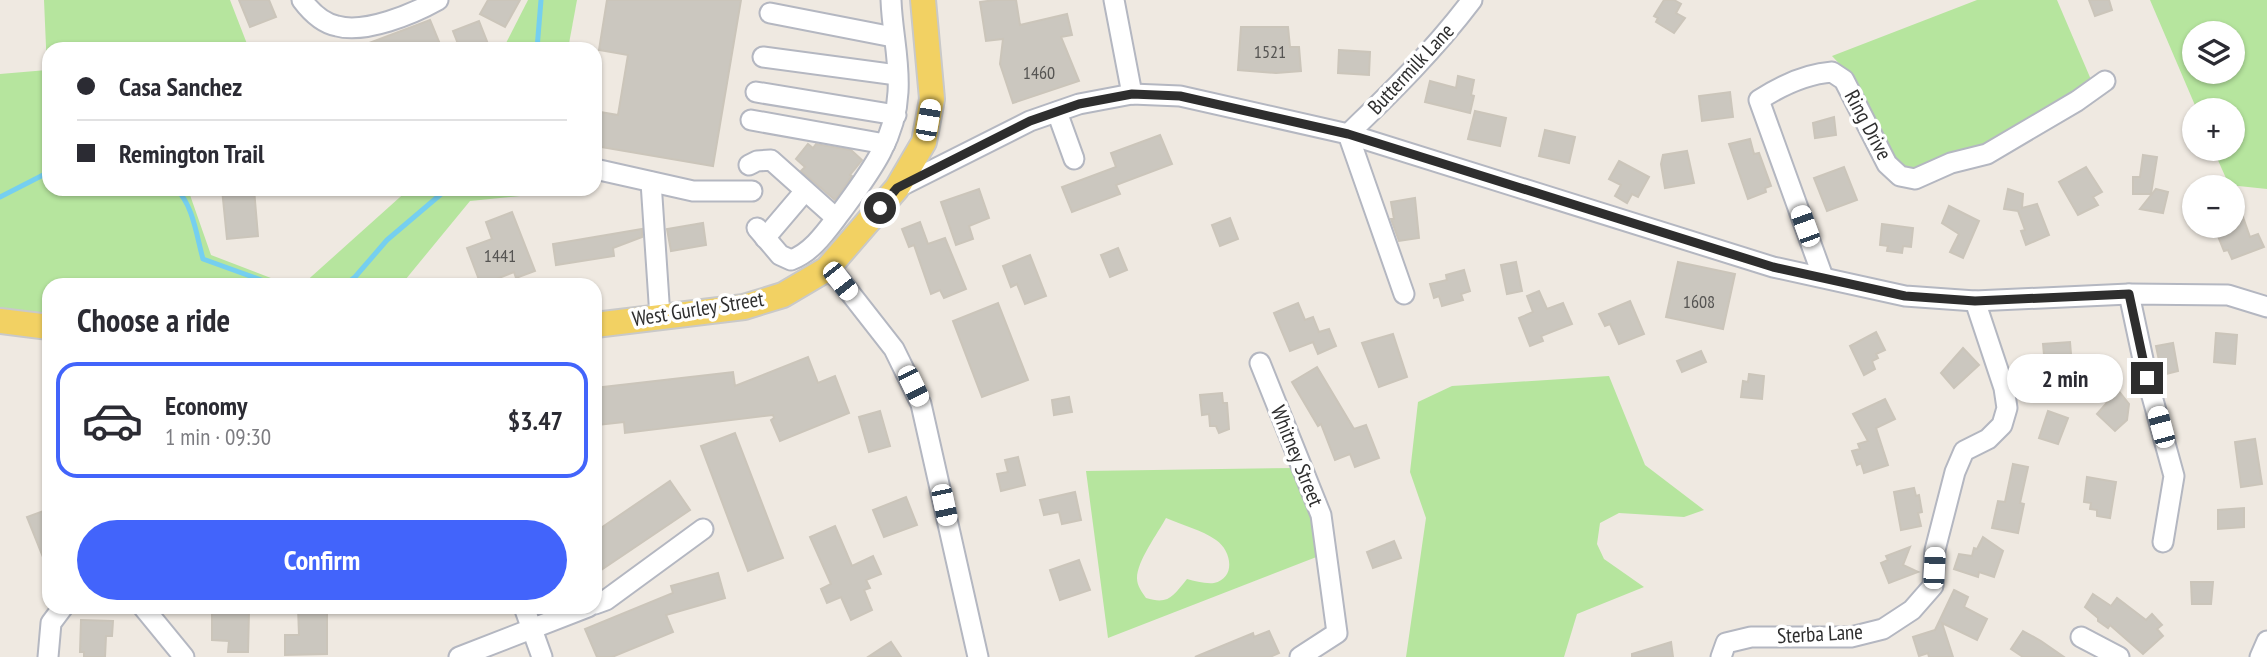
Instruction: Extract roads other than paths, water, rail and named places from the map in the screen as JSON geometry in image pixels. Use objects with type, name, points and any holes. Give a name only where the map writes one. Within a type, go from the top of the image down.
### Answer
[{"type":"main road","name":"West Gurley Street","points":[[602,324],[744,307],[783,295],[827,269],[897,188],[924,142],[932,99],[923,0]]},
{"type":"main road","points":[[0,321],[42,326]]},
{"type":"street","points":[[302,0],[315,15],[334,26],[346,28],[396,18],[438,0]]},
{"type":"street","points":[[805,191],[761,233],[780,255],[791,260],[802,256],[823,235],[863,182],[886,144],[896,115],[897,75],[891,0]]},
{"type":"street","points":[[1114,0],[1132,94]]},
{"type":"street","name":"Buttermilk Lane","points":[[1348,134],[1445,36],[1472,0]]},
{"type":"street","points":[[770,13],[893,37]]},
{"type":"street","points":[[763,57],[897,75]]},
{"type":"street","name":"Ring Drive","points":[[1823,277],[1759,100],[1774,90],[1811,74],[1832,72],[1844,80],[1887,164],[1900,176],[1915,179],[1951,163],[1987,154],[2077,101],[2105,81]]},
{"type":"street","points":[[756,92],[896,115]]},
{"type":"street","points":[[897,188],[1030,121],[1079,104],[1132,94],[1180,96],[1348,134],[1773,267],[1905,296],[1975,301],[2129,294],[2228,295],[2267,307]]},
{"type":"street","points":[[1057,112],[1074,159]]},
{"type":"street","points":[[751,120],[886,144]]},
{"type":"street","points":[[1348,134],[1404,294]]},
{"type":"street","points":[[749,165],[757,161],[771,160],[836,218]]},
{"type":"street","points":[[602,170],[693,191],[752,191]]},
{"type":"street","points":[[651,181],[660,317]]},
{"type":"street","points":[[827,269],[840,281],[894,349],[921,404],[978,657]]},
{"type":"street","points":[[2129,294],[2147,378],[2174,476],[2163,541]]},
{"type":"street","name":"Sterba Lane","points":[[1721,657],[1726,643],[1751,637],[1851,637],[1883,629],[1912,610],[1933,586],[1935,550],[1959,462],[1964,451],[1988,439],[2002,425],[2007,408],[2004,388],[1975,301]]},
{"type":"street","name":"Whitney Street","points":[[1260,363],[1321,515],[1337,633],[1300,657]]},
{"type":"street","points":[[602,601],[703,529]]},
{"type":"street","points":[[48,657],[51,623],[58,614]]},
{"type":"street","points":[[149,614],[184,657]]},
{"type":"street","points":[[526,614],[542,657]]},
{"type":"street","points":[[460,657],[570,614]]},
{"type":"street","points":[[2081,637],[2119,657]]},
{"type":"street","points":[[2260,657],[2267,641]]},
{"type":"waterway","points":[[538,42],[541,0]]},
{"type":"waterway","points":[[0,197],[42,176]]},
{"type":"waterway","points":[[183,196],[203,259],[256,278]]},
{"type":"waterway","points":[[354,278],[387,240],[439,196]]}]
